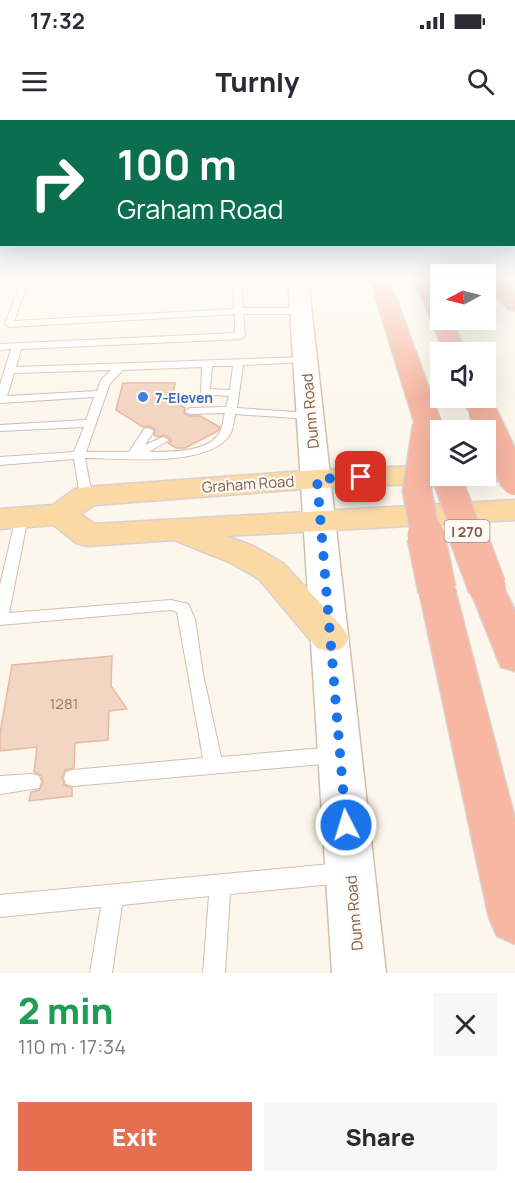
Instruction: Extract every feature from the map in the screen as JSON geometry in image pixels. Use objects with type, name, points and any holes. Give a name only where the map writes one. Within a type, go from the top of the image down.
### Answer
[{"type":"highway","points":[[392,319],[430,434]]},
{"type":"highway","points":[[480,408],[515,481]]},
{"type":"highway","points":[[427,426],[417,491],[437,590],[515,918]]},
{"type":"highway","name":"I 270","points":[[450,486],[515,656]]},
{"type":"main road","points":[[496,472],[515,471]]},
{"type":"main road","name":"Graham Road","points":[[11,518],[74,505],[317,479],[430,474]]},
{"type":"main road","points":[[74,505],[87,535],[515,510]]},
{"type":"main road","points":[[174,530],[242,554],[271,571],[330,638]]},
{"type":"street","name":"Dunn Road","points":[[302,319],[359,973]]},
{"type":"lane","points":[[11,319],[0,346],[240,336],[239,319]]},
{"type":"lane","points":[[9,324],[105,319]]},
{"type":"lane","points":[[137,341],[138,319]]},
{"type":"lane","points":[[17,346],[0,399],[101,394]]},
{"type":"lane","points":[[10,370],[305,360]]},
{"type":"lane","points":[[0,461],[80,455],[194,452],[211,446],[225,434],[235,393],[238,363]]},
{"type":"lane","points":[[207,364],[205,392],[235,393]]},
{"type":"lane","points":[[74,505],[80,455],[105,382],[120,367]]},
{"type":"lane","points":[[204,418],[231,410]]},
{"type":"lane","points":[[190,411],[231,410],[310,416]]},
{"type":"lane","points":[[0,428],[91,423]]},
{"type":"lane","points":[[133,455],[148,431]]},
{"type":"lane","points":[[133,455],[163,440]]},
{"type":"lane","points":[[11,518],[0,618],[171,605],[183,608],[188,619],[195,674],[214,766]]},
{"type":"lane","points":[[73,778],[340,755]]},
{"type":"lane","points":[[0,785],[32,782]]},
{"type":"lane","points":[[0,906],[350,872]]},
{"type":"lane","points":[[214,973],[219,884]]},
{"type":"lane","points":[[101,973],[113,894]]},
{"type":"building","points":[[123,383],[175,383],[172,401],[185,408],[184,413],[190,416],[200,416],[220,427],[218,431],[185,448],[176,448],[168,443],[171,441],[170,438],[164,435],[158,437],[154,435],[155,429],[149,426],[143,427],[116,410]]},
{"type":"building","points":[[112,656],[111,686],[127,709],[109,711],[108,740],[75,743],[74,768],[65,770],[62,777],[64,785],[72,788],[72,796],[29,801],[31,792],[39,790],[43,783],[41,775],[34,772],[37,747],[0,751],[0,733],[12,665]]},
{"type":"place","name":"7-Eleven","points":[[143,397]]},
{"type":"route","points":[[346,825],[317,479],[361,477]]}]
